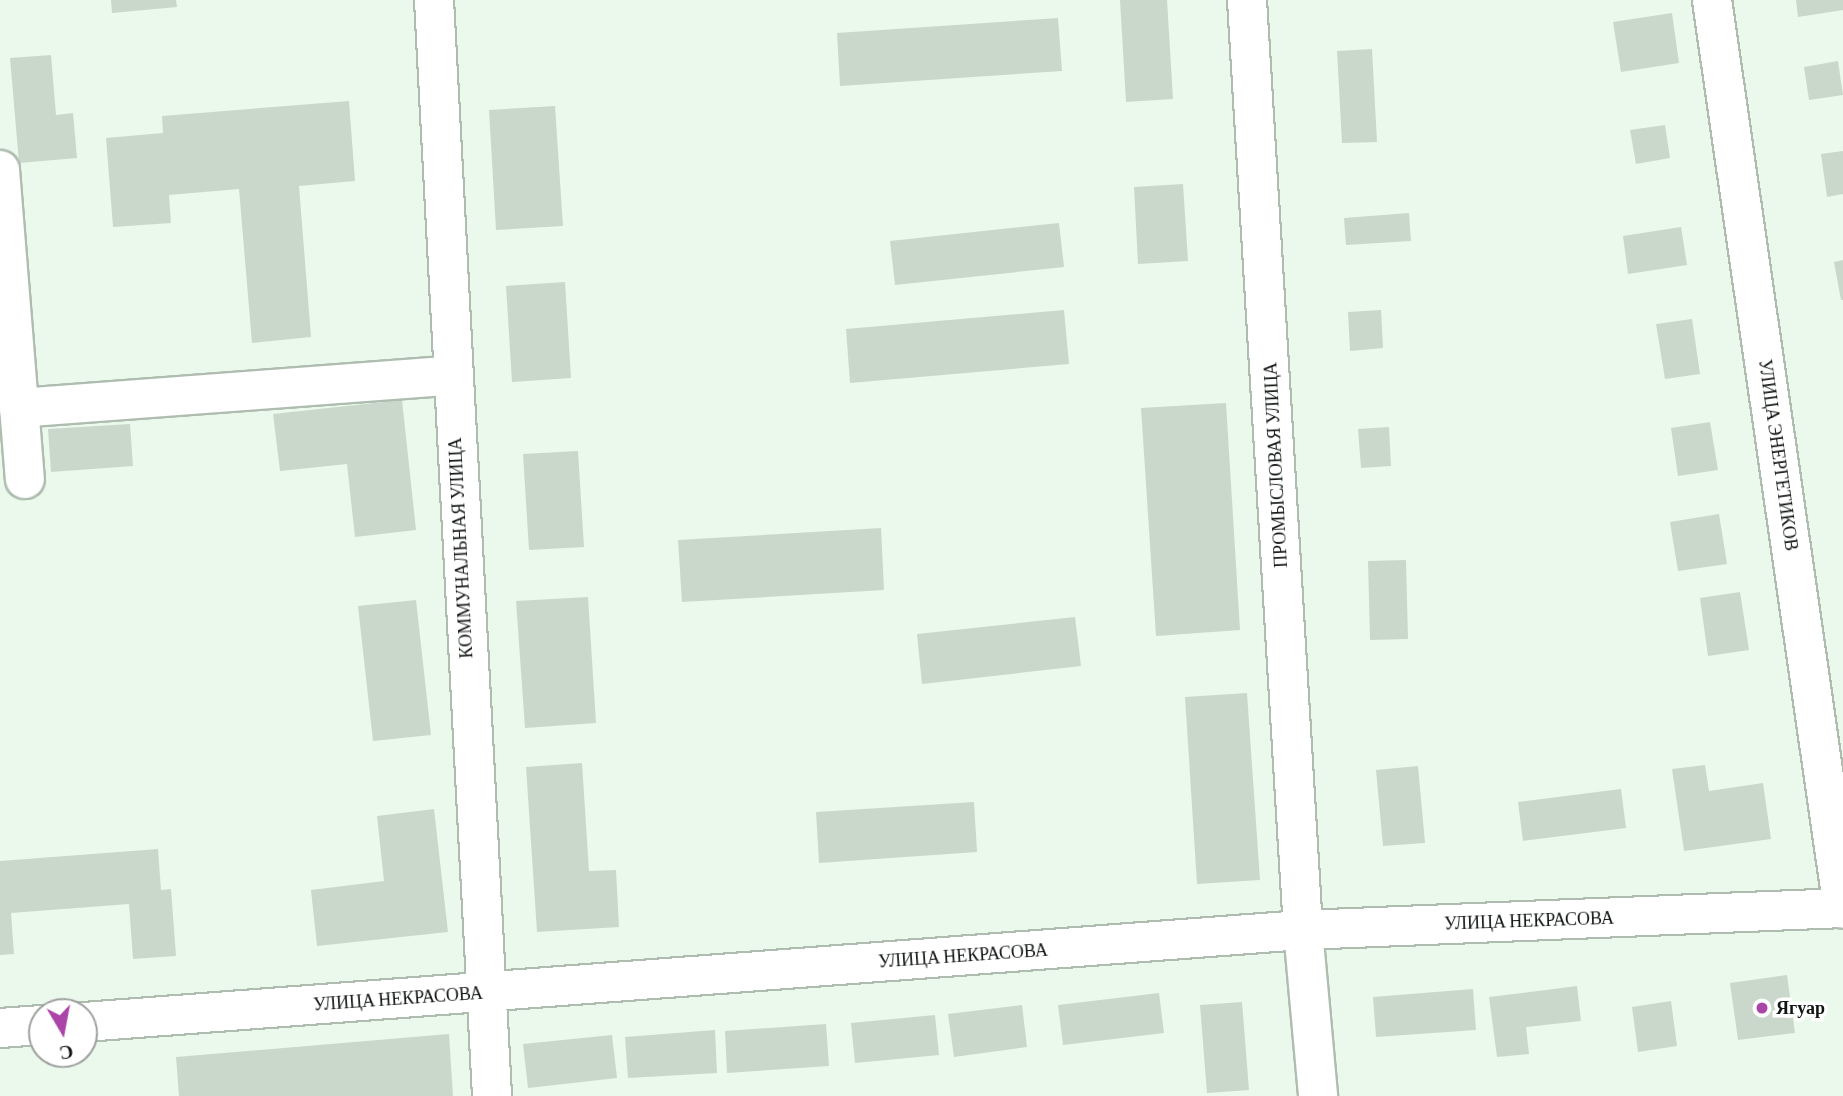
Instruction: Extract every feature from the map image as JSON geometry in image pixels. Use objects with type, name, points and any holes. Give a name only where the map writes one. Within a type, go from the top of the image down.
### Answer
[{"type":"street","name":"КОММУНАЛЬНАЯ УЛИЦА","points":[[434,0],[483,992],[492,1096]]},
{"type":"street","name":"ПРОМЫСЛОВАЯ УЛИЦА","points":[[1247,0],[1303,930],[1318,1096]]},
{"type":"street","name":"УЛИЦА ЭНЕРГЕТИКОВ","points":[[1713,0],[1843,908]]},
{"type":"street","points":[[0,170],[25,479]]},
{"type":"street","points":[[19,408],[453,375]]},
{"type":"street","name":"УЛИЦА НЕКРАСОВА","points":[[98,1021],[1303,930],[1843,908]]},
{"type":"street","points":[[0,1028],[28,1026]]},
{"type":"building","points":[[111,0],[176,0],[177,7],[112,13]]},
{"type":"building","points":[[1120,0],[1167,0],[1173,99],[1126,102]]},
{"type":"building","points":[[1796,0],[1843,0],[1843,10],[1798,17]]},
{"type":"building","points":[[1672,13],[1679,63],[1621,72],[1613,22]]},
{"type":"building","points":[[1058,18],[1062,71],[840,86],[837,33]]},
{"type":"building","points":[[1372,49],[1377,142],[1342,143],[1337,51]]},
{"type":"building","points":[[51,55],[56,115],[73,113],[77,158],[19,163],[10,58]]},
{"type":"building","points":[[1838,61],[1843,95],[1809,100],[1804,67]]},
{"type":"building","points":[[349,101],[355,181],[299,186],[311,337],[252,343],[239,189],[169,195],[171,223],[113,227],[106,138],[163,133],[162,116]]},
{"type":"building","points":[[555,106],[563,226],[496,230],[489,110]]},
{"type":"building","points":[[1665,125],[1670,158],[1636,164],[1630,130]]},
{"type":"building","points":[[1843,151],[1843,194],[1827,197],[1821,154]]},
{"type":"building","points":[[1183,184],[1188,261],[1138,264],[1134,187]]},
{"type":"building","points":[[1409,213],[1411,241],[1346,245],[1344,218]]},
{"type":"building","points":[[1059,223],[1064,267],[895,285],[890,241]]},
{"type":"building","points":[[1681,227],[1687,265],[1628,274],[1623,236]]},
{"type":"building","points":[[1843,260],[1843,300],[1841,300],[1834,262]]},
{"type":"building","points":[[565,282],[571,378],[512,382],[506,286]]},
{"type":"building","points":[[1064,310],[1069,364],[850,383],[846,329]]},
{"type":"building","points":[[1381,310],[1383,348],[1350,351],[1348,312]]},
{"type":"building","points":[[1692,319],[1700,374],[1665,379],[1656,324]]},
{"type":"building","points":[[402,400],[416,530],[355,537],[347,464],[280,471],[273,414]]},
{"type":"building","points":[[1226,403],[1240,630],[1156,636],[1141,408]]},
{"type":"building","points":[[1710,422],[1718,470],[1678,476],[1671,428]]},
{"type":"building","points":[[130,424],[133,466],[51,472],[48,429]]},
{"type":"building","points":[[1389,427],[1391,466],[1361,468],[1358,429]]},
{"type":"building","points":[[578,451],[584,547],[529,550],[523,454]]},
{"type":"building","points":[[1719,514],[1727,564],[1678,571],[1670,522]]},
{"type":"building","points":[[881,528],[884,590],[682,602],[678,540]]},
{"type":"building","points":[[1406,560],[1408,639],[1370,640],[1368,561]]},
{"type":"building","points":[[1740,592],[1749,650],[1708,656],[1700,598]]},
{"type":"building","points":[[588,597],[596,723],[525,728],[516,601]]},
{"type":"building","points":[[416,600],[431,735],[373,741],[358,606]]},
{"type":"building","points":[[1075,617],[1081,666],[922,684],[917,634]]},
{"type":"building","points":[[1247,693],[1260,880],[1197,884],[1185,697]]},
{"type":"building","points":[[582,763],[589,871],[616,870],[619,927],[537,932],[526,767]]},
{"type":"building","points":[[1705,765],[1709,791],[1763,783],[1771,839],[1684,851],[1672,769]]},
{"type":"building","points":[[1418,766],[1425,843],[1383,846],[1376,770]]},
{"type":"building","points":[[1621,789],[1626,828],[1523,841],[1518,802]]},
{"type":"building","points":[[974,802],[977,852],[819,863],[816,812]]},
{"type":"building","points":[[434,809],[448,932],[317,946],[311,890],[384,881],[377,816]]},
{"type":"building","points":[[158,849],[161,890],[171,889],[176,956],[133,959],[129,904],[11,913],[14,954],[0,955],[0,861]]},
{"type":"building","name":"Ягуар","points":[[1787,975],[1795,1033],[1738,1040],[1730,983]]},
{"type":"building","points":[[1577,986],[1581,1021],[1526,1027],[1529,1054],[1497,1057],[1489,997]]},
{"type":"building","points":[[1473,989],[1476,1030],[1376,1037],[1373,997]]},
{"type":"building","points":[[1159,993],[1164,1033],[1063,1045],[1058,1005]]},
{"type":"building","points":[[1671,1001],[1677,1046],[1638,1052],[1632,1007]]},
{"type":"building","points":[[1242,1002],[1249,1090],[1207,1093],[1200,1005]]},
{"type":"building","points":[[1022,1005],[1027,1047],[954,1057],[948,1014]]},
{"type":"building","points":[[935,1015],[939,1055],[855,1063],[851,1023]]},
{"type":"building","points":[[826,1024],[829,1066],[727,1073],[725,1031]]},
{"type":"building","points":[[715,1030],[717,1073],[628,1078],[625,1037]]},
{"type":"building","points":[[449,1034],[453,1096],[179,1096],[176,1057]]},
{"type":"building","points":[[612,1035],[617,1078],[528,1088],[523,1044]]},
{"type":"place","name":"Ягуар","points":[[1762,1008]]}]
